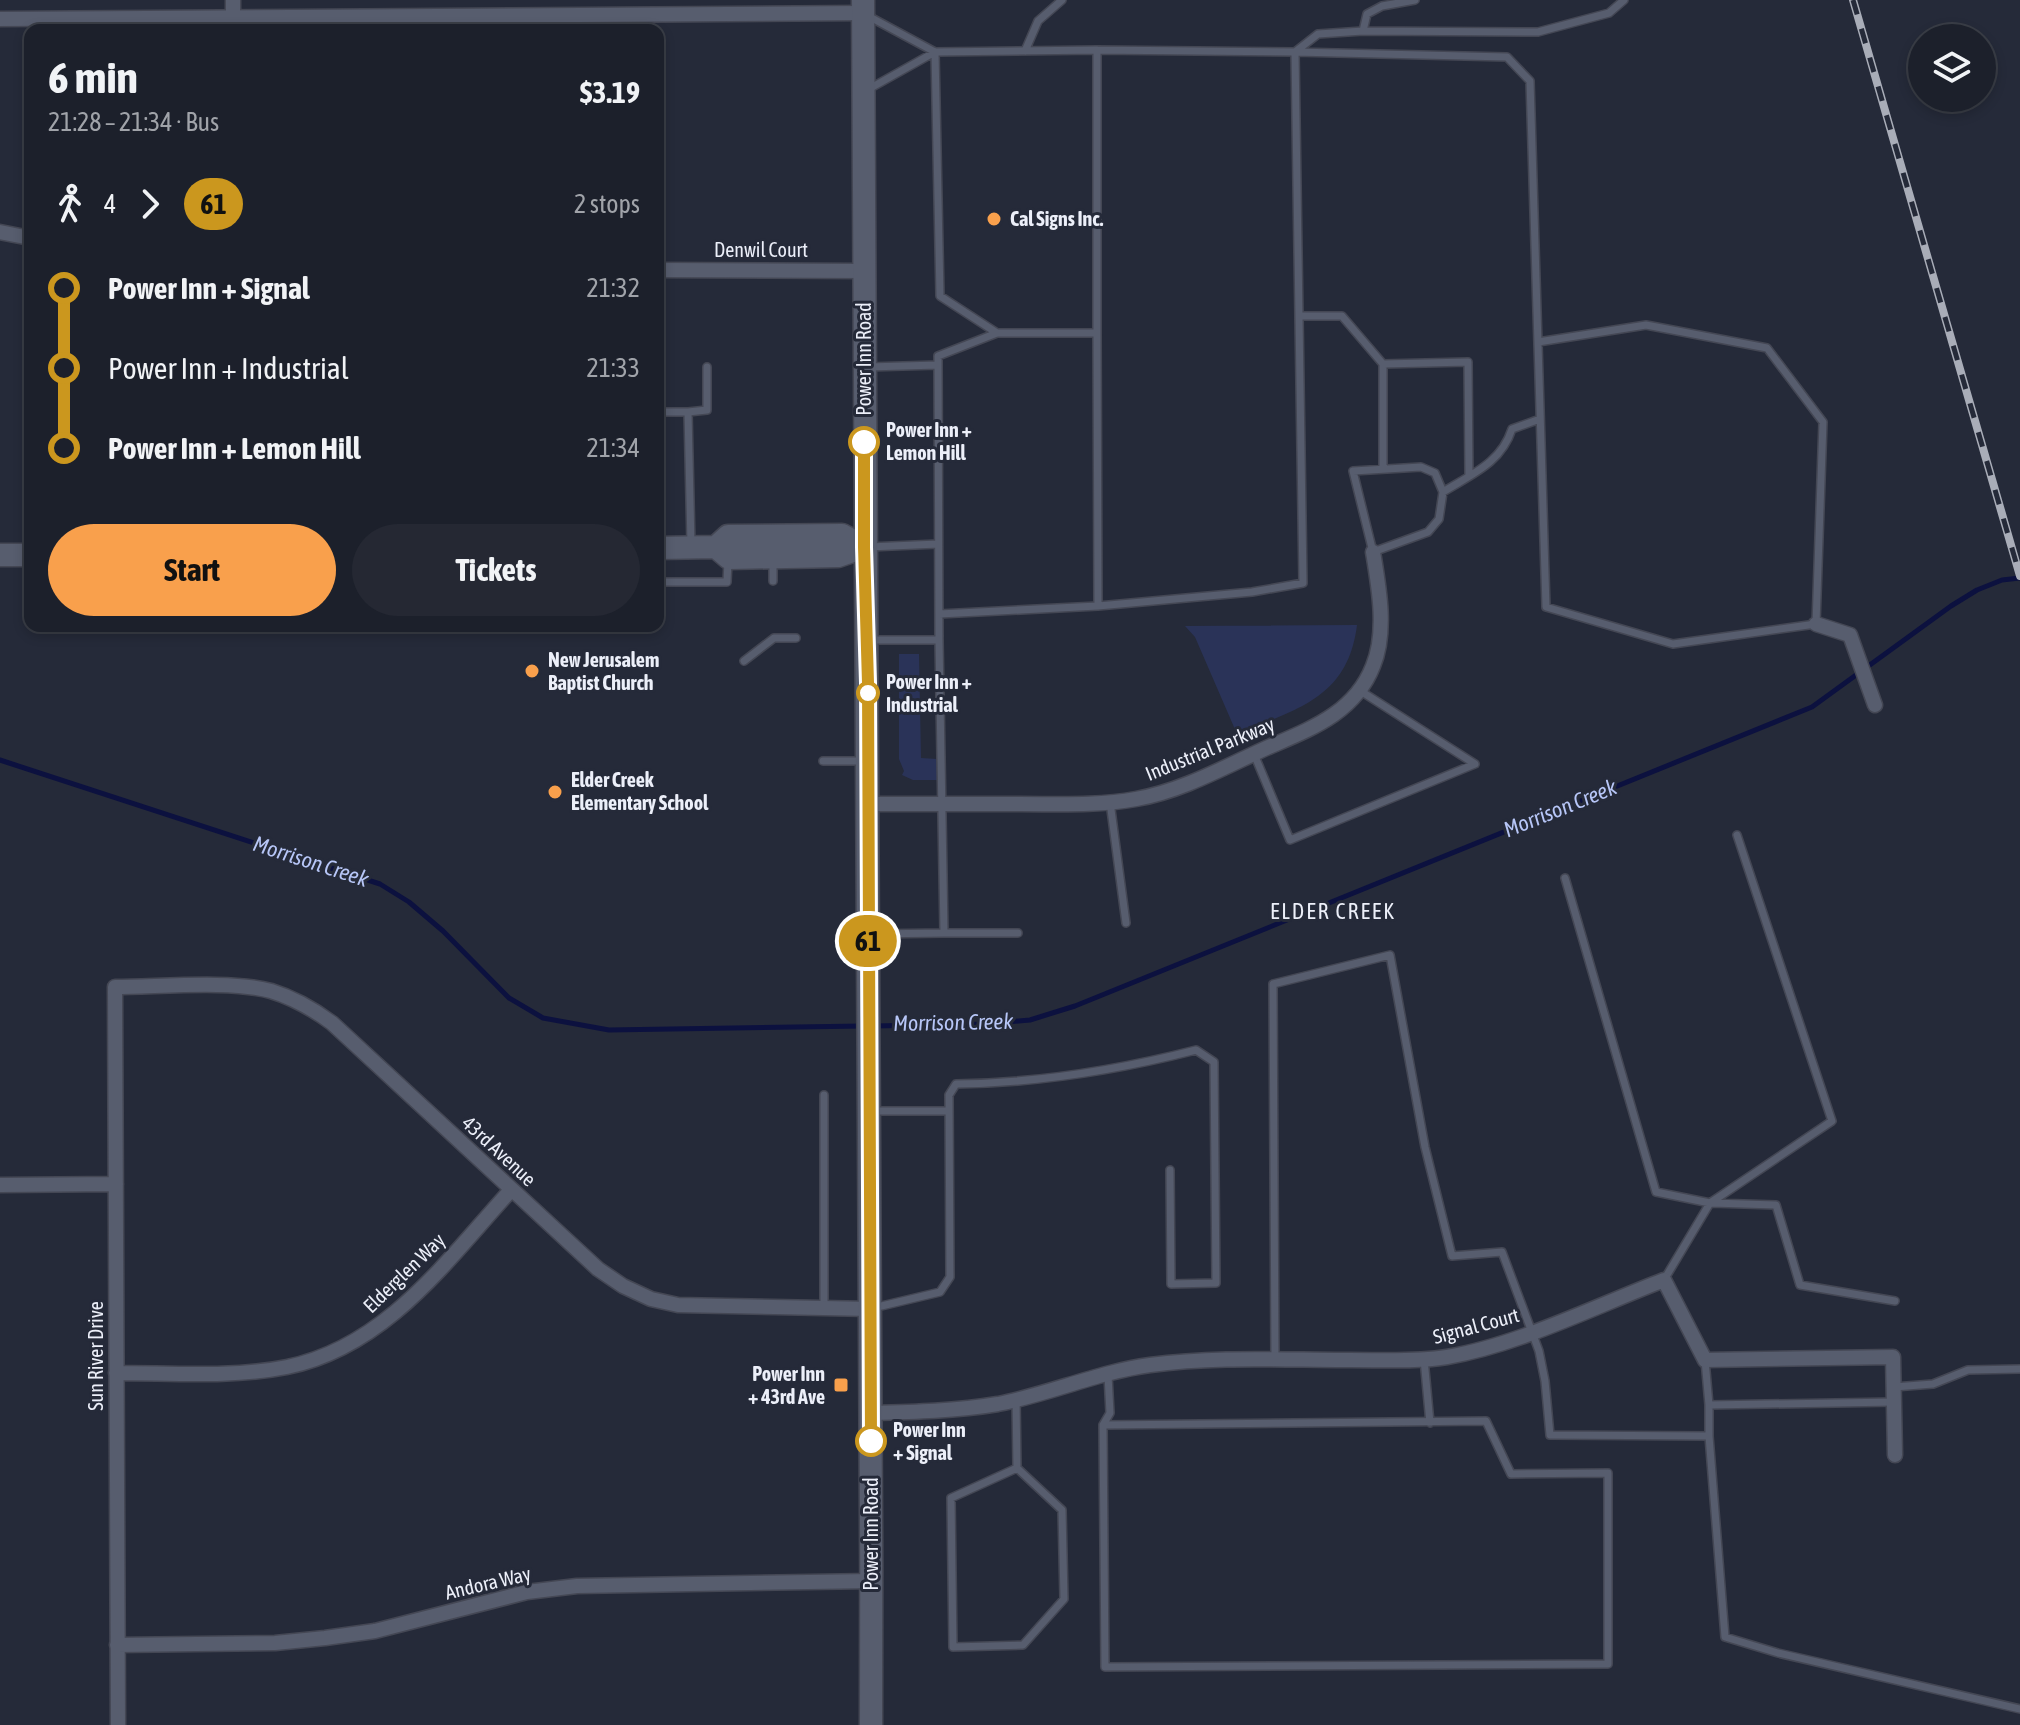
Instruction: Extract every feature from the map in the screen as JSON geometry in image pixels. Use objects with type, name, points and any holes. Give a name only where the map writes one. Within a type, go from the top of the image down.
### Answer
[{"type":"main road","name":"Power Inn Road","points":[[863,7],[871,1725]]},
{"type":"main road","points":[[664,548],[724,547],[842,535],[864,547]]},
{"type":"main road","points":[[724,547],[773,556],[838,556],[864,547]]},
{"type":"main road","points":[[0,555],[24,555]]},
{"type":"street","points":[[233,0],[233,18]]},
{"type":"street","points":[[0,19],[863,7]]},
{"type":"street","points":[[0,232],[24,237]]},
{"type":"street","name":"Denwil Court","points":[[664,270],[864,271]]},
{"type":"street","name":"Industrial Parkway","points":[[868,804],[1110,802],[1167,791],[1332,718],[1359,690],[1372,670],[1380,638],[1373,552]]},
{"type":"street","points":[[1816,624],[1850,635],[1875,705]]},
{"type":"street","name":"43rd Avenue","points":[[115,987],[243,986],[295,1000],[332,1023],[598,1269],[623,1286],[651,1299],[702,1308],[871,1309]]},
{"type":"street","name":"Sun River Drive","points":[[115,987],[118,1725]]},
{"type":"street","points":[[0,1185],[116,1184]]},
{"type":"street","name":"Elderglen Way","points":[[116,1373],[253,1372],[287,1367],[337,1351],[364,1337],[395,1314],[511,1190]]},
{"type":"street","points":[[1664,1280],[1705,1360],[1893,1357],[1895,1455]]},
{"type":"street","name":"Signal Court","points":[[871,1413],[945,1411],[1016,1399],[1107,1373],[1164,1364],[1424,1359],[1481,1349],[1664,1280]]},
{"type":"street","name":"Andora Way","points":[[117,1645],[275,1643],[325,1638],[375,1631],[527,1592],[577,1586],[871,1581]]},
{"type":"lane","points":[[1025,51],[1038,21],[1062,0]]},
{"type":"lane","points":[[1363,31],[1367,14],[1382,6],[1415,0]]},
{"type":"lane","points":[[1295,52],[1318,34],[1363,31],[1538,32],[1609,13],[1624,0]]},
{"type":"lane","points":[[863,7],[935,52]]},
{"type":"lane","points":[[1097,50],[1098,606]]},
{"type":"lane","points":[[863,92],[935,52],[1097,50],[1507,57],[1530,81],[1546,607],[1673,644],[1816,624],[1823,422],[1767,348],[1646,325],[1538,342]]},
{"type":"lane","points":[[935,52],[940,296],[997,333]]},
{"type":"lane","points":[[939,614],[1098,606],[1252,592],[1303,583],[1295,52]]},
{"type":"lane","points":[[1299,316],[1342,316],[1383,364],[1383,469]]},
{"type":"lane","points":[[944,933],[938,356],[997,333],[1097,333]]},
{"type":"lane","points":[[1383,364],[1468,362],[1469,476]]},
{"type":"lane","points":[[864,367],[938,365]]},
{"type":"lane","points":[[664,412],[707,410],[707,367]]},
{"type":"lane","points":[[688,412],[691,547]]},
{"type":"lane","points":[[1443,492],[1494,461],[1504,450],[1512,429],[1540,419]]},
{"type":"lane","points":[[1421,467],[1435,473],[1443,492],[1439,519],[1428,532],[1373,552],[1353,471],[1421,467]]},
{"type":"lane","points":[[864,547],[938,544]]},
{"type":"lane","points":[[664,582],[727,582],[724,547]]},
{"type":"lane","points":[[773,556],[773,581]]},
{"type":"lane","points":[[744,661],[774,638],[796,638]]},
{"type":"lane","points":[[867,640],[939,640]]},
{"type":"lane","points":[[1254,754],[1290,840],[1475,764],[1359,690]]},
{"type":"lane","points":[[823,761],[868,761]]},
{"type":"lane","points":[[1110,802],[1126,923]]},
{"type":"lane","points":[[1664,1280],[1710,1203],[1832,1121],[1737,835]]},
{"type":"lane","points":[[1565,878],[1656,1192],[1710,1203],[1776,1205],[1800,1285],[1895,1301]]},
{"type":"lane","points":[[868,934],[1018,933]]},
{"type":"lane","points":[[1275,1360],[1273,984],[1390,955],[1425,1147],[1452,1256],[1502,1252],[1532,1331],[1545,1381],[1550,1435],[1709,1436]]},
{"type":"lane","points":[[871,1309],[940,1292],[950,1277],[949,1095],[956,1084],[999,1084],[1141,1064],[1196,1050],[1214,1062],[1216,1283],[1171,1284],[1170,1170]]},
{"type":"lane","points":[[824,1095],[824,1308]]},
{"type":"lane","points":[[870,1111],[949,1111]]},
{"type":"lane","points":[[1424,1359],[1430,1423]]},
{"type":"lane","points":[[1705,1360],[1725,1637],[1778,1653],[2020,1709]]},
{"type":"lane","points":[[1709,1405],[1894,1394],[1933,1384],[1968,1370],[2020,1369]]},
{"type":"lane","points":[[1103,1425],[1486,1421],[1511,1474],[1608,1473],[1608,1664],[1105,1667],[1103,1425],[1110,1413],[1107,1373]]},
{"type":"lane","points":[[1016,1399],[1017,1468],[1062,1510],[1064,1599],[1023,1645],[953,1647],[951,1498],[1017,1468]]},
{"type":"shaded area","points":[[1357,625],[1352,650],[1331,685],[1299,708],[1237,734],[1195,637],[1185,626]]},
{"type":"shaded area","points":[[899,654],[919,654],[921,758],[937,759],[938,780],[913,780],[902,775],[904,771],[899,759]]},
{"type":"waterway","name":"Morrison Creek","points":[[873,1026],[1030,1020],[1075,1006],[1812,707],[1951,606],[1977,590],[2002,580],[2020,578]]},
{"type":"waterway","name":"Morrison Creek","points":[[0,760],[380,884],[409,902],[443,931],[509,998],[543,1018],[609,1030],[863,1026]]},
{"type":"railway","points":[[1853,0],[2020,576]]},
{"type":"bus line","name":"61","points":[[864,442],[871,1441]]},
{"type":"place","name":"Cal Signs Inc.","points":[[994,219]]},
{"type":"place","name":"Power Inn + Lemon Hill","points":[[864,442]]},
{"type":"place","name":"New Jerusalem Baptist Church","points":[[532,671]]},
{"type":"place","name":"Power Inn + Industrial","points":[[868,693]]},
{"type":"place","name":"Elder Creek Elementary School","points":[[555,792]]},
{"type":"place","name":"Power Inn + 43rd Ave","points":[[841,1385]]},
{"type":"place","name":"Power Inn + Signal","points":[[871,1441]]},
{"type":"district","name":"ELDER CREEK","points":[[1333,911]]}]
